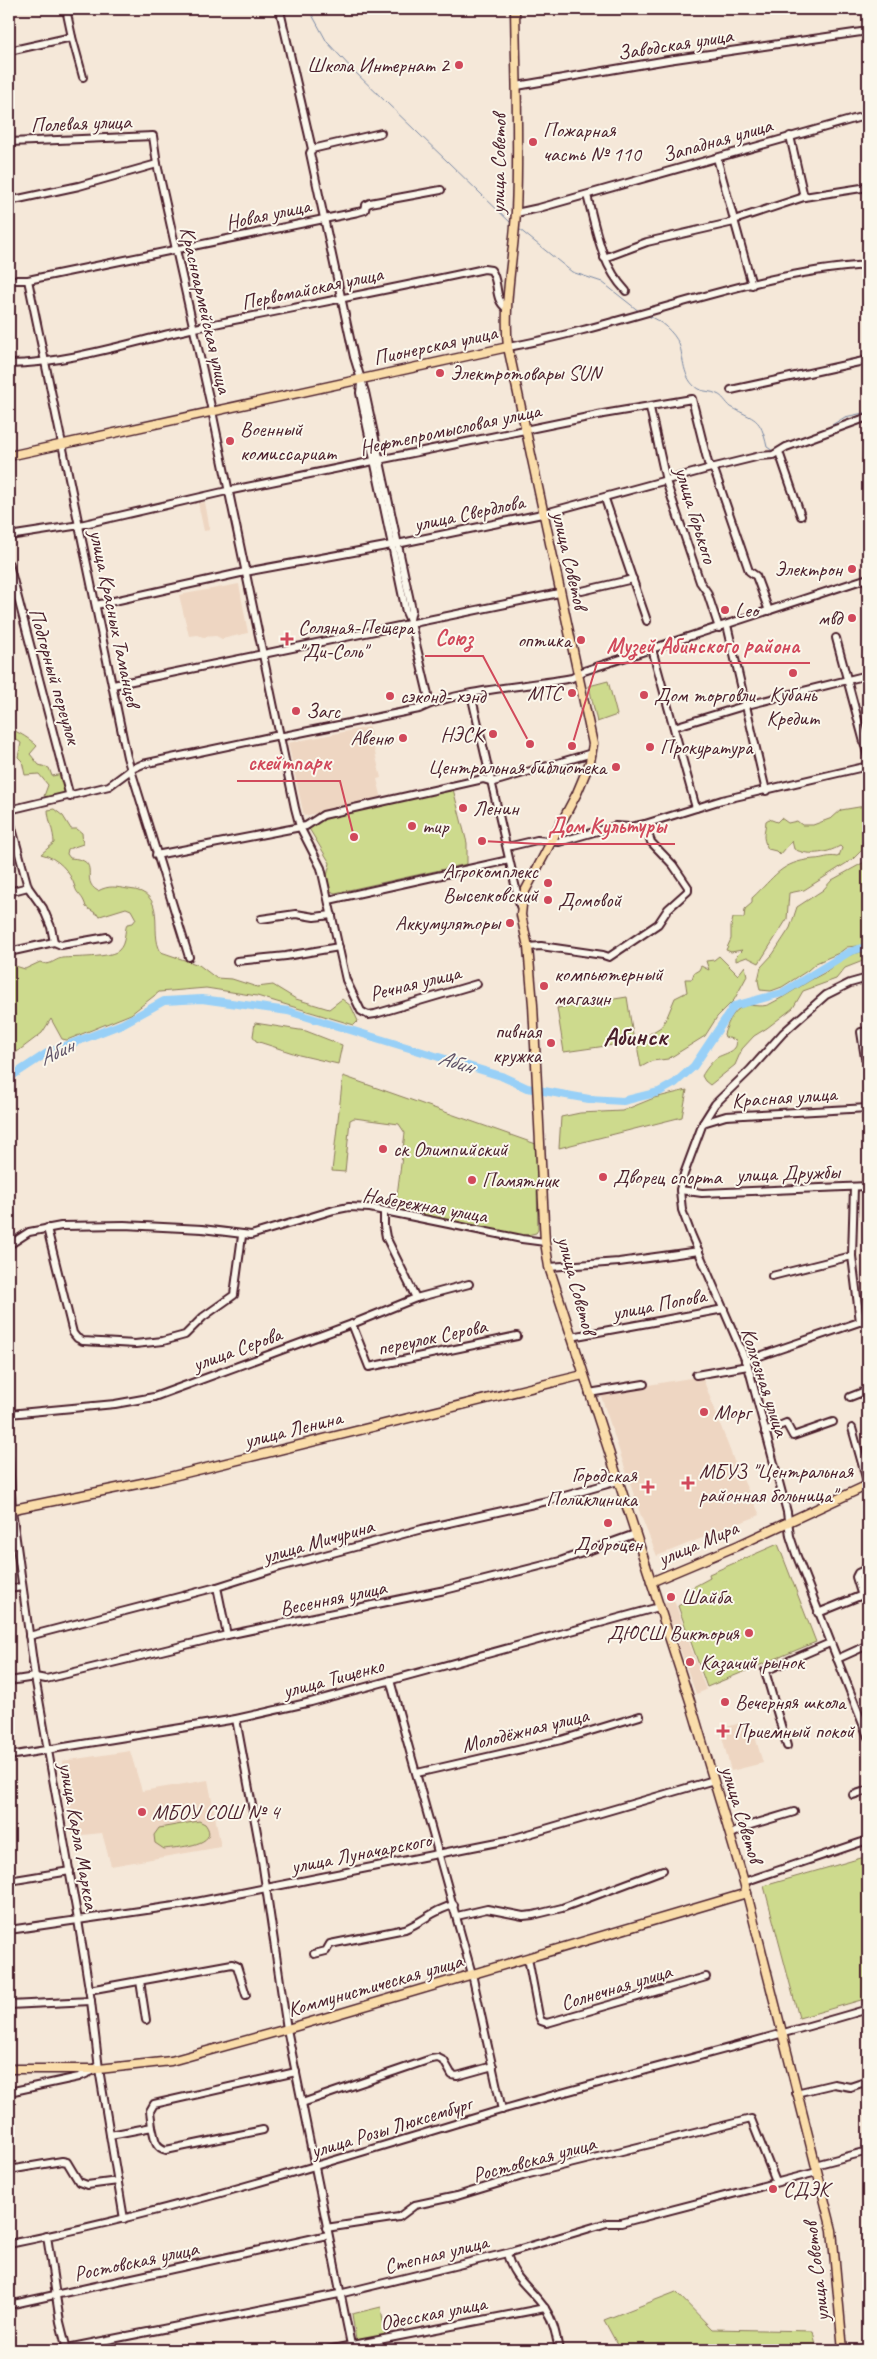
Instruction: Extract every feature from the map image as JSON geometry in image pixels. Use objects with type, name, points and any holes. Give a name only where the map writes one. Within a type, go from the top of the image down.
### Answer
[{"type":"main road","name":"улица Советов","points":[[514,9],[517,86],[516,213],[506,308],[508,347],[542,514],[593,744],[592,753],[577,793],[523,894],[521,907],[528,947],[537,1074],[545,1242],[549,1267],[714,1780],[747,1893],[832,2230],[843,2350]]},
{"type":"main road","name":"Пионерская улица","points":[[9,456],[508,347]]},
{"type":"main road","name":"улица Ленина","points":[[10,1510],[157,1480],[583,1374]]},
{"type":"main road","name":"улица Мира","points":[[651,1582],[739,1546],[868,1485]]},
{"type":"main road","name":"Коммунистическая улица","points":[[99,2068],[131,2067],[171,2061],[287,2029],[747,1893]]},
{"type":"main road","points":[[9,2069],[99,2068]]},
{"type":"street","points":[[66,9],[83,78]]},
{"type":"street","points":[[283,9],[280,11],[312,149],[310,154],[341,298],[361,379],[394,544],[412,610],[411,621],[430,703]]},
{"type":"street","points":[[342,9],[353,9]]},
{"type":"street","name":"Заводская улица","points":[[517,86],[668,60],[868,31]]},
{"type":"street","points":[[9,51],[72,37]]},
{"type":"street","name":"Западная улица","points":[[516,213],[868,115]]},
{"type":"street","points":[[312,149],[381,133]]},
{"type":"street","points":[[9,136],[9,184]]},
{"type":"street","name":"Полевая улица","points":[[9,136],[153,136]]},
{"type":"street","name":"Красноармейская улица","points":[[153,136],[157,164],[212,411],[227,491],[300,827],[317,856],[329,900],[346,980],[360,1011]]},
{"type":"street","points":[[790,136],[804,197]]},
{"type":"street","points":[[716,158],[752,285]]},
{"type":"street","points":[[9,201],[79,186],[157,164]]},
{"type":"street","points":[[604,258],[647,242],[734,221],[804,197],[868,187]]},
{"type":"street","name":"Новая улица","points":[[9,280],[28,280],[176,250],[365,210],[366,205],[370,203],[441,190]]},
{"type":"street","points":[[586,195],[604,258],[616,280],[626,291]]},
{"type":"street","name":"Пионерская улица","points":[[508,347],[576,333],[752,285],[819,269],[868,265]]},
{"type":"street","name":"Первомайская улица","points":[[9,364],[44,361],[110,348],[194,328],[488,269],[495,274],[499,301],[506,308]]},
{"type":"street","name":"улица Красных Таманцев","points":[[28,280],[127,757],[189,957]]},
{"type":"street","points":[[730,390],[868,360]]},
{"type":"street","name":"Нефтепромысловая улица","points":[[9,536],[80,524],[227,491],[602,414],[650,408],[692,399],[711,468]]},
{"type":"street","name":"улица Горького","points":[[650,408],[666,481],[700,582],[707,592],[719,628]]},
{"type":"street","name":"улица Свердлова","points":[[96,605],[245,572],[542,514],[605,499],[711,468],[779,452],[786,447],[868,417]]},
{"type":"street","points":[[779,452],[801,516]]},
{"type":"street","points":[[711,468],[715,472],[749,571],[756,576],[769,611]]},
{"type":"street","points":[[605,499],[647,621]]},
{"type":"street","name":"Подгорный переулок","points":[[9,564],[70,797]]},
{"type":"street","points":[[9,810],[70,797],[109,786],[132,769],[143,764],[199,751],[419,709],[430,703],[471,694],[572,678],[578,674],[652,649],[727,626],[868,578]]},
{"type":"street","points":[[582,591],[632,579]]},
{"type":"street","points":[[113,685],[411,621],[559,593]]},
{"type":"street","points":[[727,626],[766,790]]},
{"type":"street","points":[[836,638],[868,757]]},
{"type":"street","points":[[652,649],[696,808]]},
{"type":"street","points":[[674,727],[747,705],[868,675]]},
{"type":"street","points":[[471,694],[521,907]]},
{"type":"street","points":[[156,855],[306,826],[322,815],[483,779],[493,782],[592,753]]},
{"type":"street","points":[[507,847],[537,840],[559,842],[615,826],[630,827],[645,824],[696,808],[868,766]]},
{"type":"street","points":[[9,817],[28,887],[42,908],[51,927],[54,942]]},
{"type":"street","points":[[528,947],[550,948],[609,957],[658,924],[668,909],[688,891],[688,887],[673,865],[650,842],[645,824]]},
{"type":"street","points":[[329,900],[509,860]]},
{"type":"street","points":[[9,892],[28,887]]},
{"type":"street","points":[[260,919],[296,914],[314,917],[332,915]]},
{"type":"street","points":[[9,952],[54,942],[61,945],[107,937]]},
{"type":"street","points":[[237,961],[286,956],[339,947]]},
{"type":"street","points":[[703,1123],[715,1104],[750,1070],[783,1033],[819,1001],[826,995],[850,983],[868,978]]},
{"type":"street","name":"Речная улица","points":[[360,1011],[368,1015],[375,1014],[477,984]]},
{"type":"street","points":[[865,1058],[861,1032],[868,1031]]},
{"type":"street","name":"Красная улица","points":[[703,1123],[726,1116],[752,1113],[868,1108]]},
{"type":"street","name":"Колхозная улица","points":[[703,1123],[680,1190],[682,1210],[746,1364],[787,1512],[796,1554],[868,1737]]},
{"type":"street","name":"улица Дружбы","points":[[680,1190],[702,1192],[868,1186]]},
{"type":"street","points":[[854,1187],[852,1256],[860,1322]]},
{"type":"street","name":"Набережная улица","points":[[12,1239],[29,1232],[47,1228],[124,1224],[202,1229],[242,1236],[261,1234],[346,1208],[370,1208],[545,1242]]},
{"type":"street","points":[[384,1212],[386,1237],[416,1298]]},
{"type":"street","points":[[47,1228],[76,1338],[83,1341],[135,1344],[163,1341],[185,1335],[203,1317],[229,1300],[236,1290],[242,1236]]},
{"type":"street","points":[[9,1245],[12,1239]]},
{"type":"street","points":[[549,1267],[619,1262],[699,1251]]},
{"type":"street","points":[[772,1276],[852,1256]]},
{"type":"street","name":"улица Серова","points":[[9,1414],[115,1404],[154,1397],[352,1324],[416,1298],[469,1284]]},
{"type":"street","name":"улица Попова","points":[[571,1337],[724,1309]]},
{"type":"street","points":[[696,1374],[746,1364],[868,1319]]},
{"type":"street","name":"переулок Серова","points":[[352,1324],[369,1367],[517,1336]]},
{"type":"street","points":[[590,1394],[644,1384]]},
{"type":"street","points":[[850,1397],[868,1390]]},
{"type":"street","points":[[765,1432],[786,1423],[793,1436],[833,1422]]},
{"type":"street","points":[[852,1428],[868,1485]]},
{"type":"street","name":"улица Карла Маркса","points":[[9,1458],[10,1510],[35,1677],[70,1871],[91,2001],[99,2068],[124,2219]]},
{"type":"street","name":"улица Мичурина","points":[[29,1636],[217,1587],[280,1567],[422,1529],[547,1502],[618,1481]]},
{"type":"street","name":"Весенняя улица","points":[[9,1682],[35,1677],[46,1679],[227,1635],[386,1604],[560,1562],[635,1534]]},
{"type":"street","points":[[818,1613],[860,1596],[861,1593],[856,1577],[858,1573],[868,1568]]},
{"type":"street","points":[[9,1589],[22,1587]]},
{"type":"street","points":[[217,1587],[227,1635]]},
{"type":"street","name":"улица Тищенко","points":[[9,1756],[236,1719],[311,1702],[659,1607]]},
{"type":"street","points":[[787,1746],[765,1671],[830,1643]]},
{"type":"street","points":[[837,1659],[868,1645]]},
{"type":"street","points":[[390,1680],[457,1916],[472,1974],[502,2110]]},
{"type":"street","name":"Молодёжная улица","points":[[417,1773],[561,1740],[640,1716]]},
{"type":"street","points":[[236,1719],[260,1844],[287,2029],[351,2348]]},
{"type":"street","name":"улица Луначарского","points":[[9,1930],[181,1905],[508,1840],[714,1780]]},
{"type":"street","points":[[853,1795],[868,1790]]},
{"type":"street","points":[[730,1835],[747,1826],[794,1812]]},
{"type":"street","points":[[744,1882],[868,1840]]},
{"type":"street","points":[[457,1916],[487,1909],[522,1916],[532,1915],[562,1908],[663,1870]]},
{"type":"street","points":[[9,1881],[70,1871]]},
{"type":"street","points":[[314,1954],[326,1951],[330,1944],[405,1929],[415,1925],[433,1912],[454,1905]]},
{"type":"street","name":"Солнечная улица","points":[[528,1958],[539,2016],[541,2022],[547,2023],[706,1977]]},
{"type":"street","points":[[89,1990],[232,1964],[237,1966],[246,1995]]},
{"type":"street","points":[[140,1981],[146,2020]]},
{"type":"street","points":[[9,2005],[91,2001]]},
{"type":"street","name":"улица Розы Люксембург","points":[[9,2244],[124,2219],[314,2167],[502,2110],[868,2009]]},
{"type":"street","points":[[302,2103],[431,2059],[438,2058],[444,2061],[452,2075],[457,2076],[493,2066]]},
{"type":"street","name":"Коммунистическая улица","points":[[9,2092],[79,2077],[99,2068]]},
{"type":"street","points":[[263,2130],[166,2150],[156,2144],[150,2111],[154,2104],[296,2072]]},
{"type":"street","points":[[796,2093],[834,2084],[850,2087],[868,2082]]},
{"type":"street","name":"Ростовская улица","points":[[9,2304],[399,2217],[415,2205],[457,2196],[530,2174],[751,2120],[776,2182]]},
{"type":"street","points":[[110,2135],[152,2126]]},
{"type":"street","name":"Степная улица","points":[[57,2350],[339,2294],[507,2253],[579,2231],[607,2224],[621,2223],[776,2182],[868,2151]]},
{"type":"street","points":[[9,2170],[62,2161],[67,2162],[79,2182],[87,2184],[118,2181]]},
{"type":"street","points":[[47,2236],[67,2349]]},
{"type":"street","points":[[507,2253],[510,2266],[518,2279],[546,2308],[552,2320],[559,2350]]},
{"type":"street","name":"Одесская улица","points":[[327,2350],[351,2348],[546,2308]]},
{"type":"shaded area","points":[[205,502],[210,530],[204,531],[198,503]]},
{"type":"shaded area","points":[[239,584],[248,633],[222,639],[216,636],[189,636],[179,595]]},
{"type":"shaded area","points":[[369,727],[381,778],[377,779],[382,799],[304,816],[288,743]]},
{"type":"shaded area","name":"МБУЗ \"Центральная районная больница\"","points":[[702,1376],[734,1461],[760,1515],[657,1556],[641,1516],[600,1393]]},
{"type":"shaded area","name":"Казачий рынок","points":[[674,1600],[706,1690],[696,1694],[664,1604]]},
{"type":"shaded area","points":[[750,1720],[763,1763],[731,1771],[720,1729]]},
{"type":"shaded area","name":"МБОУ СОШ № 4","points":[[130,1751],[142,1791],[208,1780],[221,1847],[111,1866],[102,1833],[73,1836],[62,1761]]},
{"type":"green space","points":[[608,681],[617,715],[597,722],[589,686]]},
{"type":"green space","points":[[9,729],[16,731],[37,746],[30,754],[39,765],[49,768],[52,776],[63,774],[67,792],[56,798],[44,796],[48,785],[39,774],[25,775],[22,761],[18,757],[21,743],[17,740],[9,741]]},
{"type":"green space","points":[[453,789],[467,843],[467,864],[335,893],[330,891],[327,876],[330,863],[308,827],[324,817]]},
{"type":"green space","points":[[868,806],[868,850],[861,851],[853,859],[804,890],[789,893],[787,919],[759,963],[747,957],[736,961],[736,956],[742,950],[731,952],[726,950],[731,939],[733,918],[744,918],[745,909],[752,903],[752,898],[786,867],[803,861],[837,857],[842,848],[840,846],[823,852],[805,853],[794,849],[792,841],[780,855],[776,851],[768,849],[764,835],[766,821],[769,819],[777,822],[781,818],[788,823],[797,821],[802,825],[813,825],[832,818],[841,810]]},
{"type":"green space","points":[[54,809],[63,816],[71,829],[77,829],[82,833],[83,844],[68,849],[67,854],[70,858],[86,862],[89,866],[92,887],[98,891],[109,887],[128,889],[141,892],[149,897],[155,914],[156,934],[161,952],[199,965],[216,978],[232,979],[257,987],[273,985],[296,999],[329,1009],[342,999],[351,1006],[358,1021],[354,1025],[257,996],[206,988],[159,992],[131,1014],[67,1040],[62,1039],[51,1019],[42,1033],[17,1052],[9,1053],[9,968],[12,965],[25,969],[40,962],[49,963],[62,958],[101,956],[115,953],[123,944],[127,924],[133,923],[136,919],[131,910],[126,908],[100,916],[86,907],[67,871],[58,862],[41,854],[54,843],[48,810]]},
{"type":"green space","points":[[868,860],[868,945],[847,947],[839,953],[816,963],[782,987],[771,991],[760,990],[758,980],[761,967],[773,954],[790,928],[797,907],[823,890],[832,880]]},
{"type":"green space","points":[[868,951],[868,959],[845,968],[836,979],[803,991],[793,1008],[754,1036],[742,1049],[735,1065],[710,1085],[705,1081],[702,1076],[712,1063],[718,1057],[736,1047],[736,1040],[725,1037],[724,1034],[730,1019],[737,1010],[744,1006],[770,1004],[826,972],[842,959],[853,954]]},
{"type":"green space","points":[[719,956],[738,975],[745,966],[747,976],[734,1000],[717,1017],[705,1036],[668,1059],[652,1061],[641,1067],[638,1041],[661,1027],[675,998],[687,992],[685,979],[692,979],[694,973],[701,966],[709,970],[706,961],[714,960]]},
{"type":"green space","points":[[627,997],[634,1042],[564,1052],[557,1008]]},
{"type":"green space","points":[[255,1023],[306,1031],[342,1045],[338,1064],[299,1055],[256,1041],[253,1036]]},
{"type":"green space","points":[[343,1076],[536,1144],[538,1230],[536,1233],[523,1236],[395,1211],[405,1133],[399,1124],[354,1118],[350,1120],[345,1172],[332,1171]]},
{"type":"green space","points":[[687,1090],[682,1117],[559,1148],[561,1117],[580,1113],[622,1111],[654,1098]]},
{"type":"green space","points":[[778,1544],[816,1642],[707,1687],[678,1606],[686,1601],[684,1592],[710,1578],[709,1574]]},
{"type":"green space","points":[[199,1821],[205,1824],[209,1831],[208,1837],[203,1841],[187,1846],[164,1849],[155,1843],[154,1835],[159,1828]]},
{"type":"green space","points":[[868,1856],[868,1998],[799,2018],[764,1886]]},
{"type":"green space","points":[[676,2292],[712,2329],[813,2331],[817,2350],[627,2350],[617,2344],[604,2320]]},
{"type":"green space","points":[[381,2307],[385,2335],[356,2340],[352,2314]]},
{"type":"waterway","points":[[309,9],[327,42],[354,71],[512,224]]},
{"type":"waterway","points":[[519,229],[572,272],[602,282],[640,312]]},
{"type":"waterway","points":[[648,316],[657,320],[674,335],[681,349],[686,374],[693,385],[700,390],[719,395],[731,407],[756,421],[762,430],[767,447],[773,451]]},
{"type":"waterway","points":[[827,428],[845,417],[868,412]]},
{"type":"waterway","points":[[781,447],[823,430]]},
{"type":"waterway","name":"Абин","points":[[9,1078],[47,1053],[122,1024],[164,1001],[202,999],[288,1011],[501,1076],[527,1088],[589,1099],[623,1101],[659,1092],[675,1083],[694,1066],[734,1006],[782,993],[849,952],[868,946]]},
{"type":"place","name":"Школа Интернат 2","points":[[459,65]]},
{"type":"place","name":"Пожарная часть № 110","points":[[533,142]]},
{"type":"place","name":"Электротовары SUN","points":[[440,373]]},
{"type":"place","name":"Военный комиссариат","points":[[230,441]]},
{"type":"place","name":"Электрон","points":[[852,569]]},
{"type":"place","name":"Leo","points":[[725,610]]},
{"type":"place","name":"мвд","points":[[852,618]]},
{"type":"place","name":"Соляная-Пещера \"Ди-Соль\"","points":[[287,639]]},
{"type":"place","name":"оптика","points":[[581,640]]},
{"type":"place","name":"Кубань Кредит","points":[[793,673]]},
{"type":"place","name":"МТС","points":[[572,693]]},
{"type":"place","name":"Дом торговли","points":[[644,695]]},
{"type":"place","name":"сэконд- хэнд","points":[[390,696]]},
{"type":"place","name":"Загс","points":[[296,711]]},
{"type":"place","name":"НЭСК","points":[[493,734]]},
{"type":"place","name":"Авеню","points":[[403,738]]},
{"type":"place","name":"Союз","points":[[530,744]]},
{"type":"place","name":"Музей Абинского района","points":[[572,746]]},
{"type":"place","name":"Прокуратура","points":[[650,747]]},
{"type":"place","name":"Центральная библиотека","points":[[616,767]]},
{"type":"place","name":"Ленин","points":[[463,808]]},
{"type":"place","name":"тир","points":[[412,826]]},
{"type":"place","name":"скейтпарк","points":[[354,837]]},
{"type":"place","name":"Дом Культуры","points":[[482,841]]},
{"type":"place","name":"Агрокомплекс Выселковский","points":[[548,883]]},
{"type":"place","name":"Домовой","points":[[548,900]]},
{"type":"place","name":"Аккумуляторы","points":[[510,923]]},
{"type":"place","name":"компьютерный магазин","points":[[544,986]]},
{"type":"place","name":"пивная кружка","points":[[551,1043]]},
{"type":"place","name":"ск Олимпийский","points":[[383,1149]]},
{"type":"place","name":"Дворец спорта","points":[[603,1177]]},
{"type":"place","name":"Памятник","points":[[472,1180]]},
{"type":"place","name":"Морг","points":[[704,1412]]},
{"type":"place","name":"МБУЗ \"Центральная районная больница\"","points":[[688,1483]]},
{"type":"place","name":"Городская Поликлиника","points":[[648,1487]]},
{"type":"place","name":"Доброцен","points":[[608,1523]]},
{"type":"place","name":"Шайба","points":[[671,1597]]},
{"type":"place","name":"ДЮСШ Виктория","points":[[749,1633]]},
{"type":"place","name":"Казачий рынок","points":[[690,1662]]},
{"type":"place","name":"Вечерняя школа","points":[[725,1702]]},
{"type":"place","name":"Приемный покой","points":[[723,1731]]},
{"type":"place","name":"МБОУ СОШ № 4","points":[[142,1812]]},
{"type":"place","name":"СДЭК","points":[[773,2189]]},
{"type":"district","name":"Абинск","points":[[635,1036]]}]
